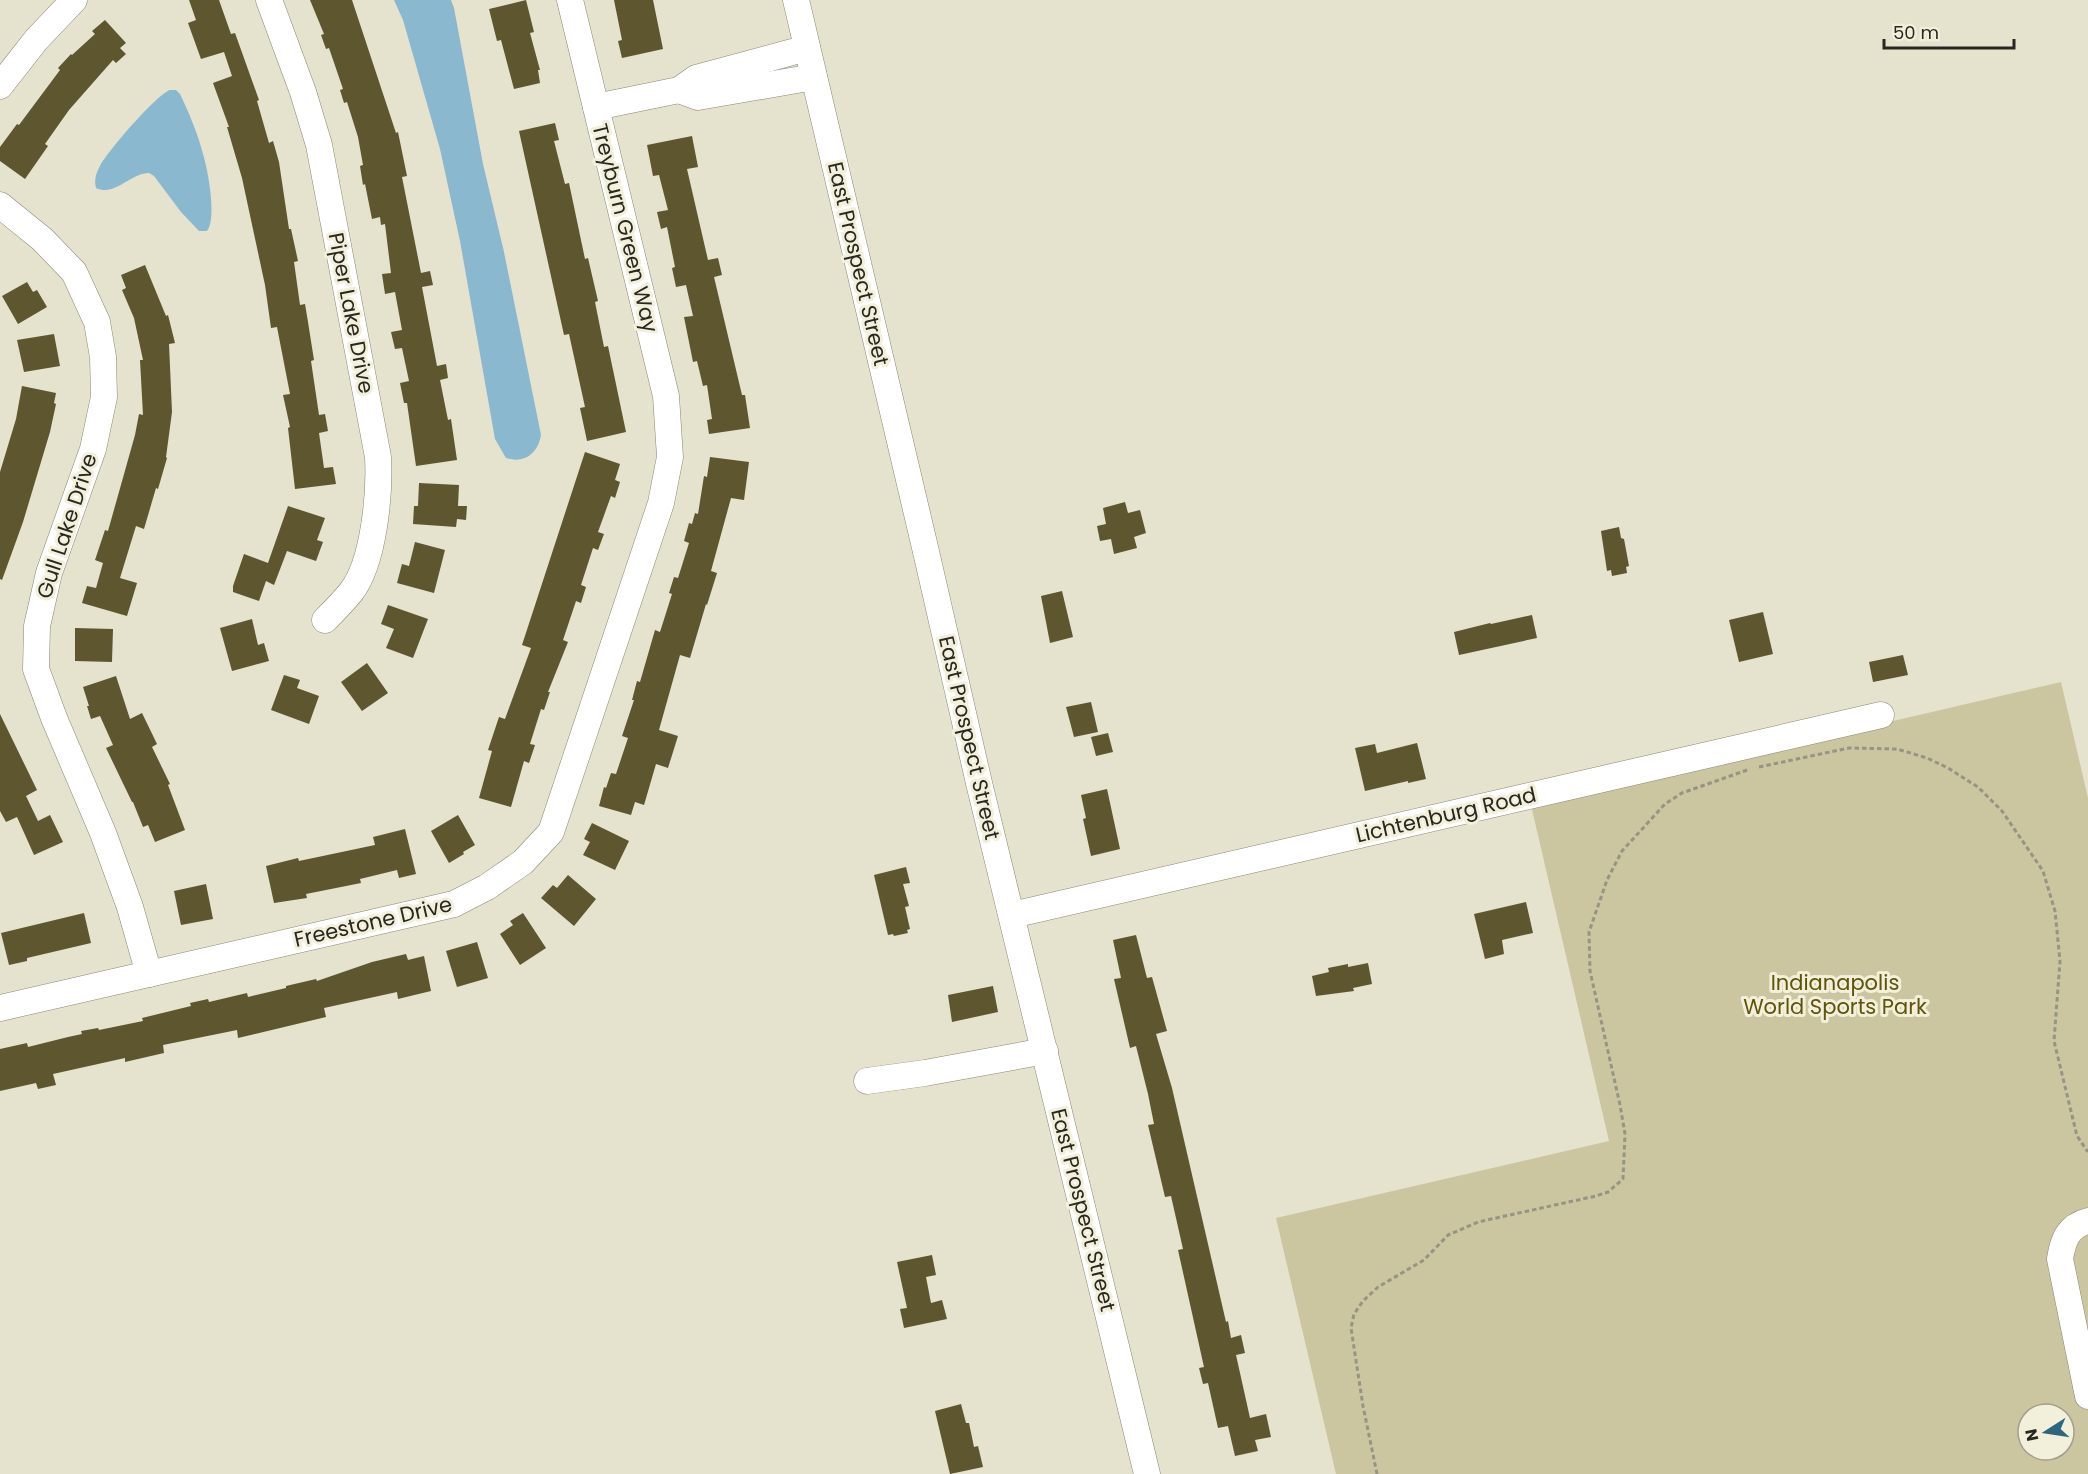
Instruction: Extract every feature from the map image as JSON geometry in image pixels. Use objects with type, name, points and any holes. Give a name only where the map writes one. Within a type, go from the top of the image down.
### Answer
[{"type":"street","points":[[0,86],[36,40],[74,0]]},
{"type":"street","name":"Piper Lake Drive","points":[[269,0],[303,92],[319,145],[380,476],[369,552],[352,591],[326,620]]},
{"type":"street","name":"Treyburn Green Way","points":[[570,0],[666,396],[670,457]]},
{"type":"street","name":"East Prospect Street","points":[[796,0],[979,783],[1147,1474]]},
{"type":"street","points":[[596,106],[680,90],[696,78],[807,48]]},
{"type":"street","points":[[680,90],[698,97],[814,77]]},
{"type":"street","name":"Gull Lake Drive","points":[[0,205],[42,239],[74,272],[97,322],[103,357],[104,397],[93,449],[49,573],[37,626],[36,669],[54,718],[103,833],[130,907],[149,974]]},
{"type":"street","name":"Freestone Drive","points":[[0,1008],[454,904],[487,888],[523,862],[551,832],[661,503],[670,457]]},
{"type":"street","name":"Lichtenburg Road","points":[[1012,915],[1881,715]]},
{"type":"street","points":[[867,1081],[1045,1051]]},
{"type":"street","points":[[2088,1221],[2071,1229],[2065,1236],[2060,1259],[2088,1396]]},
{"type":"path","points":[[1377,1474],[1363,1406],[1351,1328],[1354,1314],[1363,1301],[1378,1287],[1424,1260],[1448,1235],[1478,1222],[1608,1192],[1623,1179],[1625,1134],[1590,971],[1589,932],[1607,880],[1622,851],[1665,804],[1682,793],[1749,769],[1849,747],[1897,749],[1927,758],[1978,787],[2002,811],[2043,871],[2055,911],[2059,938],[2060,961],[2054,1041],[2077,1136],[2088,1152]]},
{"type":"green space","name":"Indianapolis World Sports Park","points":[[2061,682],[2088,798],[2088,1474],[1336,1474],[1276,1218],[1609,1141],[1531,805]]},
{"type":"water","points":[[394,0],[451,0],[454,8],[483,164],[504,252],[541,435],[534,452],[525,458],[506,458],[495,439],[460,241],[440,149],[403,20]]},
{"type":"water","points":[[170,90],[176,90],[180,94],[196,131],[205,161],[211,206],[210,225],[207,231],[199,231],[181,212],[154,176],[149,173],[110,189],[96,188],[97,171],[112,148],[154,102]]},
{"type":"building","points":[[189,0],[219,0],[231,34],[235,33],[259,100],[257,101],[269,143],[273,141],[279,162],[289,229],[291,229],[298,261],[294,262],[300,305],[305,304],[308,322],[319,415],[325,414],[328,431],[319,433],[324,468],[333,467],[336,484],[295,489],[288,428],[290,427],[283,395],[290,394],[277,327],[271,328],[265,285],[242,178],[227,127],[229,127],[213,83],[232,76],[224,52],[201,59],[188,23],[196,20]]},
{"type":"building","points":[[310,0],[352,0],[396,133],[398,132],[407,176],[402,177],[421,273],[430,271],[433,285],[422,287],[437,366],[446,364],[448,378],[440,380],[448,420],[451,419],[457,460],[416,466],[407,403],[404,403],[400,383],[409,381],[402,348],[395,349],[391,332],[402,330],[395,292],[385,294],[382,274],[391,273],[385,224],[381,225],[380,217],[372,219],[365,184],[363,185],[360,166],[363,165],[358,137],[347,102],[344,103],[340,90],[343,89],[329,48],[326,49],[321,35],[324,34]]},
{"type":"building","points":[[526,0],[534,32],[530,33],[540,70],[538,70],[540,83],[514,89],[501,40],[497,41],[489,9]]},
{"type":"building","points":[[614,0],[653,0],[663,49],[622,58],[618,41],[622,40]]},
{"type":"building","points":[[105,20],[126,43],[120,48],[126,54],[116,63],[113,60],[69,110],[45,144],[48,146],[25,179],[0,161],[0,147],[60,70],[58,68],[95,34],[92,31]]},
{"type":"building","points":[[555,123],[559,140],[554,141],[565,184],[569,183],[585,259],[588,258],[598,301],[595,302],[604,347],[608,346],[626,432],[587,441],[580,408],[585,407],[569,334],[564,335],[519,131]]},
{"type":"building","points":[[692,136],[698,167],[687,169],[708,260],[718,258],[722,275],[714,277],[742,395],[745,395],[750,428],[709,434],[707,420],[712,419],[707,385],[703,386],[697,361],[693,362],[684,317],[693,316],[686,285],[676,287],[672,268],[675,267],[667,227],[661,229],[657,212],[668,210],[659,175],[653,176],[647,145]]},
{"type":"building","points":[[145,265],[166,316],[168,315],[175,343],[169,344],[172,412],[167,458],[158,489],[156,488],[144,529],[136,526],[120,578],[137,583],[127,616],[82,603],[87,586],[96,588],[103,563],[95,560],[105,530],[108,531],[139,414],[143,415],[140,360],[143,360],[134,318],[122,290],[126,288],[121,275]]},
{"type":"building","points":[[27,282],[33,292],[37,290],[47,307],[18,324],[2,296]]},
{"type":"building","points":[[54,334],[60,366],[24,372],[17,340]]},
{"type":"building","points":[[22,386],[56,393],[54,403],[56,404],[23,522],[2,580],[0,579],[0,472],[16,419]]},
{"type":"building","points":[[585,452],[620,464],[615,480],[620,482],[615,498],[611,496],[598,532],[604,534],[598,550],[593,548],[581,585],[586,587],[581,603],[576,601],[563,640],[568,642],[548,692],[550,692],[544,710],[541,709],[530,744],[535,745],[529,763],[524,761],[511,807],[479,798],[492,751],[488,750],[499,717],[505,719],[531,648],[522,645]]},
{"type":"building","points":[[710,457],[749,462],[744,500],[731,498],[711,571],[717,573],[690,658],[680,655],[659,730],[678,736],[668,768],[656,764],[644,805],[635,802],[631,815],[599,806],[611,773],[616,774],[628,738],[622,736],[634,700],[632,700],[637,681],[640,682],[655,630],[660,632],[672,594],[669,593],[674,577],[678,578],[689,543],[684,541],[689,523],[692,524],[695,513],[698,514],[704,476],[707,477]]},
{"type":"building","points":[[419,483],[459,485],[458,506],[467,506],[466,520],[457,519],[456,527],[413,524],[414,506],[418,506]]},
{"type":"building","points":[[1125,502],[1128,513],[1140,510],[1146,533],[1134,537],[1137,548],[1114,554],[1111,539],[1100,541],[1097,526],[1106,524],[1103,508]]},
{"type":"building","points":[[288,506],[325,518],[317,540],[323,542],[316,561],[287,551],[274,585],[266,581],[259,601],[233,592],[244,554],[268,563]]},
{"type":"building","points":[[1619,527],[1621,538],[1624,539],[1629,566],[1626,567],[1627,573],[1612,576],[1611,570],[1607,571],[1601,531]]},
{"type":"building","points":[[415,542],[445,550],[434,593],[397,583],[402,564],[409,566]]},
{"type":"building","points":[[1062,591],[1073,637],[1050,643],[1041,596]]},
{"type":"building","points":[[388,605],[428,619],[413,658],[386,648],[394,629],[381,624]]},
{"type":"building","points":[[1763,612],[1773,654],[1739,662],[1729,620]]},
{"type":"building","points":[[1532,615],[1537,638],[1459,655],[1454,632]]},
{"type":"building","points":[[252,619],[258,645],[264,643],[269,661],[232,671],[220,628]]},
{"type":"building","points":[[75,628],[113,629],[112,662],[75,661]]},
{"type":"building","points":[[1903,655],[1908,675],[1873,682],[1869,662]]},
{"type":"building","points":[[367,663],[388,693],[362,711],[341,682]]},
{"type":"building","points":[[284,675],[300,680],[297,688],[319,696],[309,724],[271,710]]},
{"type":"building","points":[[116,676],[130,719],[142,713],[157,744],[152,747],[170,784],[168,785],[185,830],[155,842],[148,825],[143,827],[106,748],[113,745],[100,716],[91,719],[87,706],[89,706],[83,687]]},
{"type":"building","points":[[1091,702],[1098,732],[1074,737],[1066,707]]},
{"type":"building","points":[[0,714],[37,790],[26,796],[38,821],[50,815],[63,842],[34,855],[17,817],[6,822],[0,811]]},
{"type":"building","points":[[1108,733],[1113,752],[1096,756],[1091,737]]},
{"type":"building","points":[[1417,743],[1426,779],[1365,791],[1355,748],[1375,744],[1377,753]]},
{"type":"building","points":[[1107,789],[1120,849],[1091,856],[1083,819],[1086,818],[1081,795]]},
{"type":"building","points":[[458,815],[475,845],[449,863],[431,831]]},
{"type":"building","points":[[592,823],[629,841],[615,870],[583,855],[590,842],[584,839]]},
{"type":"building","points":[[405,829],[416,874],[399,878],[397,870],[360,879],[361,883],[306,894],[307,898],[274,903],[266,866],[298,858],[299,861],[375,845],[373,837]]},
{"type":"building","points":[[906,867],[910,883],[903,884],[909,906],[905,907],[910,929],[907,930],[908,933],[888,935],[874,875]]},
{"type":"building","points":[[568,875],[596,899],[574,926],[541,898],[553,885],[557,888]]},
{"type":"building","points":[[206,884],[213,919],[181,925],[174,891]]},
{"type":"building","points":[[1526,902],[1533,933],[1502,940],[1504,954],[1485,959],[1474,914]]},
{"type":"building","points":[[84,913],[91,943],[27,958],[27,961],[9,965],[1,933]]},
{"type":"building","points":[[523,913],[546,948],[520,965],[500,934],[513,925],[510,921]]},
{"type":"building","points":[[1136,935],[1147,978],[1152,977],[1167,1031],[1156,1034],[1172,1088],[1226,1322],[1228,1321],[1231,1338],[1241,1335],[1245,1353],[1236,1355],[1250,1418],[1266,1414],[1271,1437],[1255,1440],[1258,1451],[1235,1456],[1228,1426],[1218,1428],[1208,1383],[1203,1384],[1199,1368],[1204,1367],[1178,1250],[1183,1249],[1171,1196],[1165,1197],[1148,1125],[1154,1124],[1136,1046],[1130,1048],[1114,979],[1121,978],[1113,940]]},
{"type":"building","points":[[477,942],[488,978],[457,987],[446,951]]},
{"type":"building","points":[[406,954],[408,960],[424,956],[431,991],[398,999],[397,992],[324,1008],[326,1017],[238,1038],[237,1030],[163,1045],[164,1053],[125,1062],[125,1058],[53,1074],[56,1085],[38,1089],[36,1083],[0,1091],[0,1049],[27,1043],[28,1047],[82,1034],[81,1031],[98,1028],[99,1030],[143,1021],[142,1018],[191,1006],[190,1003],[208,999],[209,1002],[247,993],[248,997],[316,979],[317,981],[372,962]]},
{"type":"building","points":[[1368,963],[1372,984],[1353,988],[1354,991],[1316,996],[1312,976],[1329,972],[1328,968]]},
{"type":"building","points":[[993,986],[998,1012],[952,1022],[948,995]]},
{"type":"building","points":[[932,1255],[936,1275],[926,1277],[931,1303],[942,1300],[947,1319],[904,1328],[900,1309],[907,1308],[897,1262]]},
{"type":"building","points":[[961,1404],[966,1423],[969,1423],[974,1447],[978,1446],[983,1467],[950,1474],[935,1411]]}]
